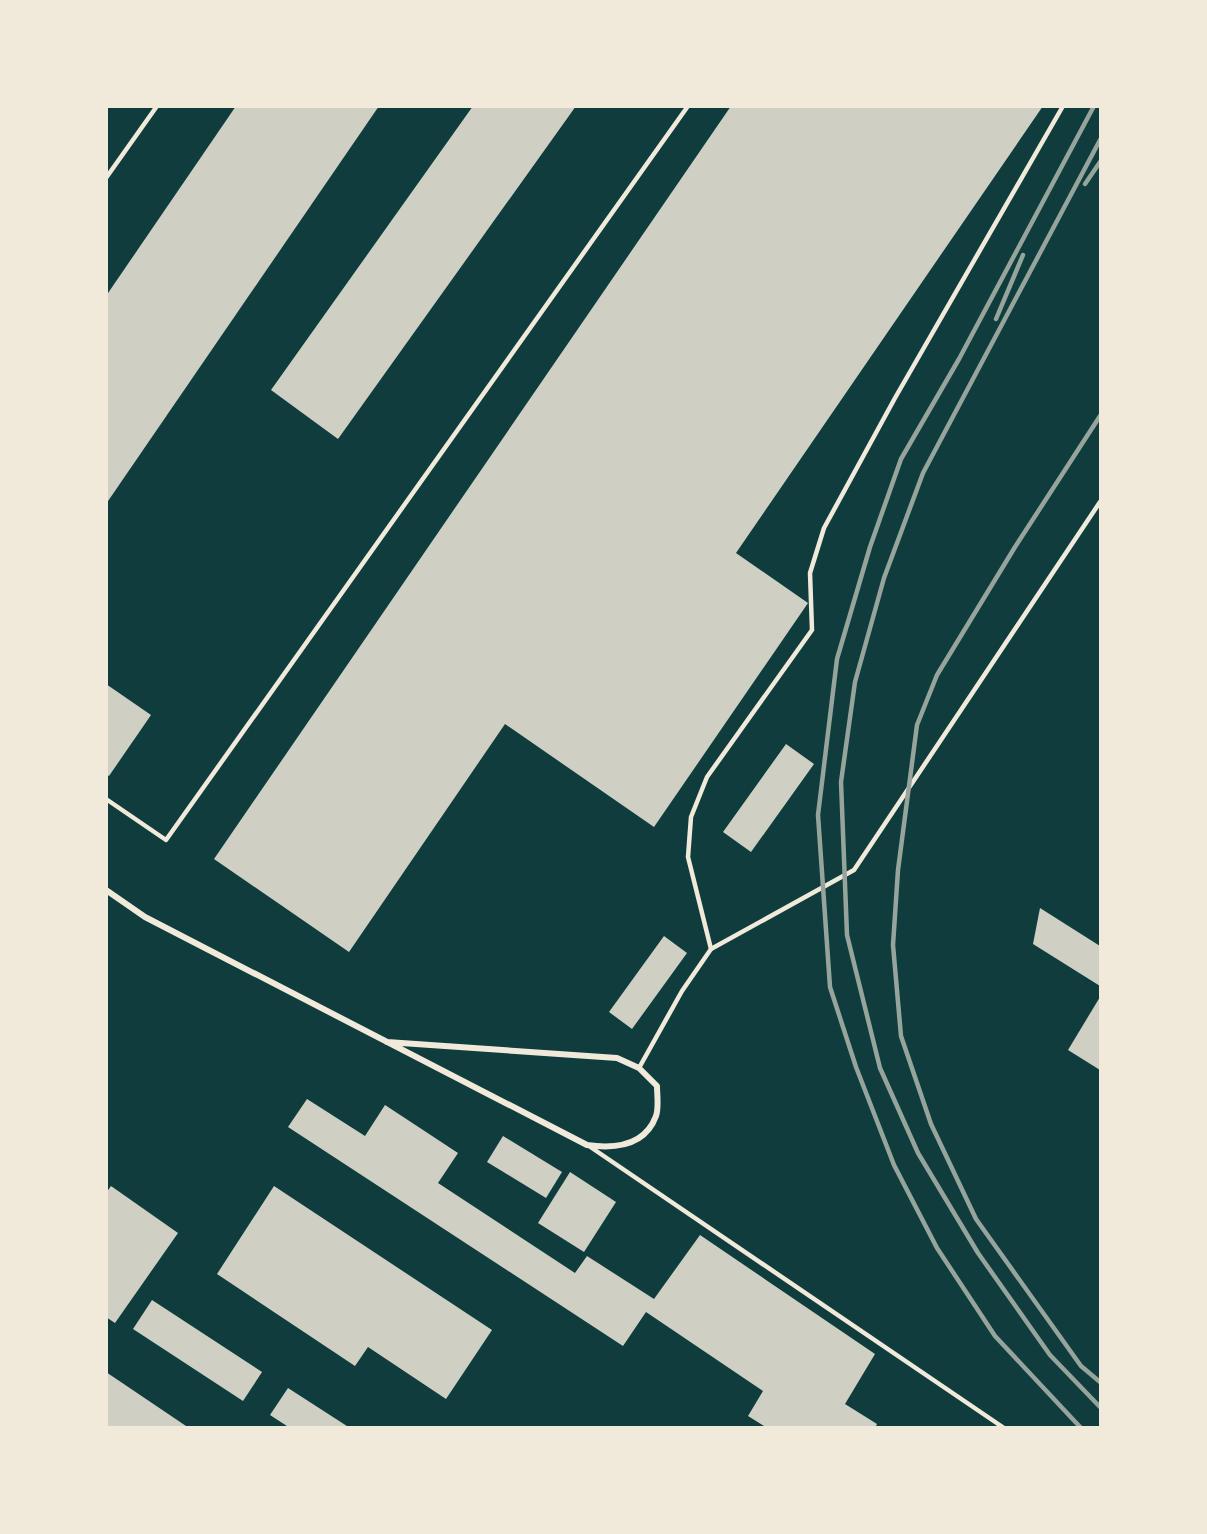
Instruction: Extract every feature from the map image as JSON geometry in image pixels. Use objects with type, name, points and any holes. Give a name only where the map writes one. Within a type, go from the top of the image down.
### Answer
[{"type":"street","points":[[106,890],[145,917],[387,1042],[587,1145],[609,1148],[638,1141],[656,1115],[657,1086],[639,1068],[617,1058],[387,1042]]},
{"type":"lane","points":[[106,178],[157,106]]},
{"type":"lane","points":[[106,799],[166,840],[688,106]]},
{"type":"lane","points":[[711,949],[688,857],[691,817],[706,777],[812,630],[810,573],[824,528],[895,398],[1063,106]]},
{"type":"lane","points":[[639,1068],[682,991],[711,949],[854,870],[1101,502]]},
{"type":"lane","points":[[587,1145],[1004,1428]]},
{"type":"building","points":[[236,106],[379,106],[106,504],[106,296]]},
{"type":"building","points":[[473,106],[576,106],[338,439],[271,390]]},
{"type":"building","points":[[731,106],[1043,106],[736,553],[808,603],[654,827],[505,724],[349,952],[214,859]]},
{"type":"building","points":[[106,684],[151,715],[109,776],[106,774]]},
{"type":"building","points":[[786,744],[814,764],[751,852],[723,832]]},
{"type":"building","points":[[1040,908],[1100,946],[1100,986],[1033,944]]},
{"type":"building","points":[[664,936],[687,953],[632,1029],[609,1012]]},
{"type":"building","points":[[1100,997],[1100,1070],[1068,1050]]},
{"type":"building","points":[[307,1099],[365,1136],[385,1105],[458,1153],[438,1183],[575,1273],[587,1256],[654,1299],[700,1235],[875,1354],[845,1404],[877,1424],[875,1428],[767,1428],[748,1416],[763,1391],[646,1312],[623,1346],[288,1127]]},
{"type":"building","points":[[503,1136],[562,1172],[546,1198],[487,1162]]},
{"type":"building","points":[[570,1172],[616,1202],[584,1252],[538,1223]]},
{"type":"building","points":[[111,1186],[178,1233],[115,1323],[106,1317],[106,1193]]},
{"type":"building","points":[[274,1186],[492,1330],[446,1399],[368,1347],[355,1366],[217,1274]]},
{"type":"building","points":[[152,1300],[262,1372],[243,1401],[133,1329]]},
{"type":"building","points":[[106,1372],[189,1428],[106,1428]]},
{"type":"building","points":[[288,1388],[350,1428],[290,1428],[270,1415]]},
{"type":"railway","points":[[1081,1428],[995,1336],[937,1248],[894,1165],[856,1067],[830,987],[818,815],[837,659],[870,547],[901,459],[959,359],[1094,106]]},
{"type":"railway","points":[[1100,140],[923,473],[884,578],[855,682],[841,782],[847,935],[880,1068],[918,1153],[978,1253],[1050,1355],[1100,1407]]},
{"type":"railway","points":[[1085,184],[1100,162]]},
{"type":"railway","points":[[996,319],[1023,255]]},
{"type":"railway","points":[[1100,416],[1015,547],[937,675],[917,725],[898,870],[893,945],[901,1036],[931,1124],[976,1219],[1081,1366],[1100,1382]]}]
